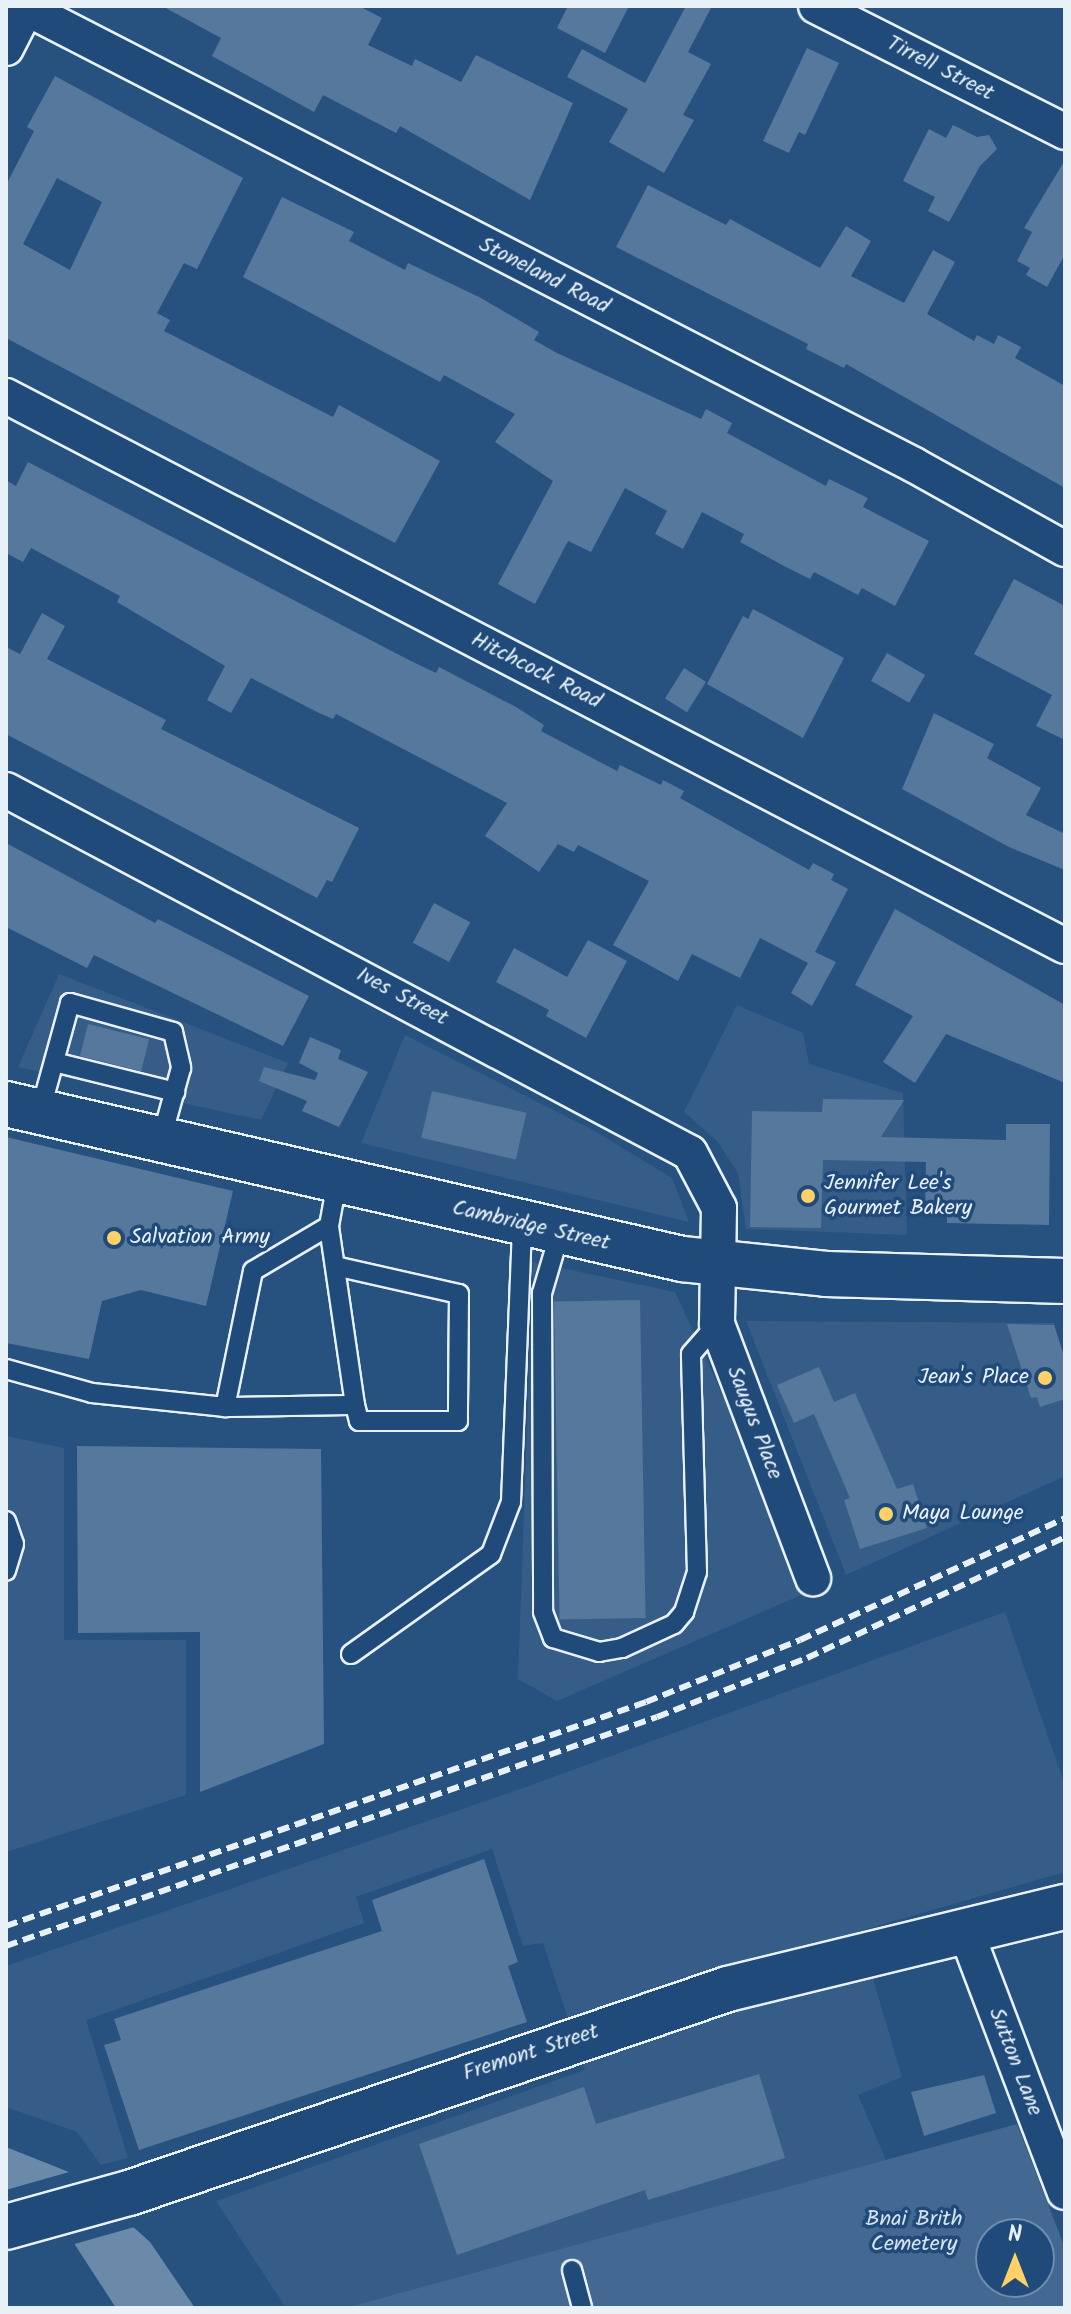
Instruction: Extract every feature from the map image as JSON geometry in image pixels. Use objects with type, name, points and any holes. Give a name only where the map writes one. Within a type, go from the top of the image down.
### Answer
[{"type":"street","name":"Tirrell Street","points":[[816,6],[1065,132]]},
{"type":"street","points":[[6,48],[24,7]]},
{"type":"street","name":"Stoneland Road","points":[[24,7],[914,465],[1065,549]]},
{"type":"street","name":"Hitchcock Road","points":[[6,396],[1065,946]]},
{"type":"street","name":"Ives Street","points":[[6,790],[690,1153],[719,1208],[721,1264]]},
{"type":"street","name":"Cambridge Street","points":[[23,1108],[541,1228],[721,1264],[841,1275],[1065,1281]]},
{"type":"street","name":"Saugus Place","points":[[721,1264],[717,1324],[813,1578]]},
{"type":"street","name":"Fremont Street","points":[[6,2227],[129,2193],[728,1989],[1065,1907]]},
{"type":"street","name":"Sutton Lane","points":[[966,1932],[1065,2192]]},
{"type":"lane","points":[[23,1108],[54,1062],[70,1003],[173,1032],[181,1068],[161,1140]]},
{"type":"lane","points":[[54,1062],[175,1092]]},
{"type":"lane","points":[[335,1266],[459,1294],[458,1421],[359,1421],[355,1405],[329,1226],[337,1182]]},
{"type":"lane","points":[[225,1407],[253,1271],[329,1226]]},
{"type":"lane","points":[[541,1228],[543,1612],[553,1638],[599,1652],[622,1648],[674,1624],[684,1612],[697,1572],[691,1354],[717,1324]]},
{"type":"lane","points":[[351,1654],[491,1554],[511,1502],[541,1228]]},
{"type":"lane","points":[[6,1369],[92,1393],[225,1407],[355,1405]]},
{"type":"lane","points":[[6,1521],[14,1544],[6,1571]]},
{"type":"lane","points":[[572,2270],[582,2308]]},
{"type":"shaded area","points":[[59,974],[288,1063],[261,1120],[18,1067]]},
{"type":"shaded area","points":[[737,1005],[803,1033],[809,1064],[903,1093],[907,1235],[746,1229],[738,1173],[717,1141],[684,1112]]},
{"type":"shaded area","points":[[405,1035],[593,1130],[672,1178],[689,1222],[361,1143]]},
{"type":"shaded area","points":[[533,1262],[675,1292],[813,1590],[557,1701],[518,1679]]},
{"type":"shaded area","points":[[746,1321],[1054,1323],[1065,1362],[1065,1476],[846,1575]]},
{"type":"shaded area","points":[[6,1436],[64,1448],[64,1640],[186,1640],[186,1795],[6,1852]]},
{"type":"shaded area","points":[[1005,1612],[1065,1785],[1065,1872],[859,1931],[902,2077],[858,2095],[886,2160],[345,2308],[286,2308],[216,2201],[585,2070],[543,1943],[523,1946],[492,1849],[356,1897],[364,1923],[86,2020],[128,2158],[101,2165],[77,2132],[6,2107],[6,1966],[526,1787]]},
{"type":"shaded area","points":[[6,2147],[74,2174],[150,2242],[195,2308],[116,2308],[66,2231],[6,2205]]},
{"type":"green space","name":"Bnai Brith Cemetery","points":[[1017,2124],[1053,2218],[975,2218],[975,2298],[1055,2298],[1055,2222],[1065,2248],[1065,2308],[345,2308]]},
{"type":"pier","points":[[76,2170],[138,2226],[71,2245],[63,2234],[6,2209],[6,2190]]},
{"type":"building","points":[[162,6],[359,6],[382,18],[368,45],[412,66],[415,59],[461,82],[476,55],[573,103],[530,200],[400,126],[396,133],[323,95],[314,112],[212,56],[221,38]]},
{"type":"building","points":[[568,6],[629,6],[605,53],[557,28]]},
{"type":"building","points":[[686,6],[712,6],[688,52],[711,64],[683,115],[694,120],[664,173],[609,142],[628,109],[567,77],[582,49],[645,83]]},
{"type":"building","points":[[807,48],[839,63],[805,135],[799,132],[789,153],[763,141]]},
{"type":"building","points":[[55,76],[243,178],[197,269],[184,263],[157,313],[170,320],[164,331],[333,417],[339,405],[440,461],[395,543],[6,338],[6,185],[34,131],[27,127]],"holes":[[[57,178],[102,202],[70,270],[23,244]]]},
{"type":"building","points":[[953,125],[977,137],[989,135],[997,149],[980,166],[949,222],[928,211],[935,197],[903,181],[929,129],[946,138]]},
{"type":"building","points":[[1065,160],[1065,254],[1047,287],[1026,275],[1030,268],[1017,261],[1032,232],[1024,228]]},
{"type":"building","points":[[648,185],[726,225],[730,219],[820,268],[846,226],[871,241],[851,276],[904,303],[933,250],[955,262],[927,314],[974,341],[977,335],[994,344],[998,335],[1021,347],[1015,358],[1065,386],[1065,488],[846,364],[844,368],[806,349],[808,344],[616,247]]},
{"type":"building","points":[[282,197],[354,232],[349,241],[405,270],[408,263],[481,298],[539,332],[534,340],[557,353],[701,419],[706,409],[732,423],[727,433],[826,486],[829,479],[868,498],[863,507],[929,541],[895,606],[862,588],[858,595],[814,572],[810,579],[740,542],[744,534],[702,512],[683,549],[655,534],[667,511],[625,488],[591,552],[568,541],[535,604],[498,584],[553,481],[495,442],[515,414],[444,375],[440,382],[243,277]]},
{"type":"building","points":[[28,462],[409,660],[436,673],[439,667],[516,707],[544,725],[541,731],[617,771],[620,765],[661,785],[663,780],[684,791],[680,798],[809,870],[813,863],[834,874],[831,880],[848,889],[815,952],[836,962],[812,1006],[791,993],[808,963],[760,938],[740,978],[692,954],[678,981],[613,945],[649,881],[578,845],[574,852],[558,844],[539,872],[485,836],[507,803],[336,714],[333,719],[251,678],[231,713],[207,700],[225,666],[117,602],[120,596],[31,548],[23,562],[6,553],[6,480],[16,486]]},
{"type":"building","points":[[1014,579],[1065,606],[1065,740],[1036,726],[1052,695],[974,654]]},
{"type":"building","points":[[753,609],[844,658],[803,738],[707,684],[743,616],[748,619]]},
{"type":"building","points":[[42,613],[65,626],[47,659],[166,720],[161,729],[359,828],[332,882],[327,880],[317,898],[6,734],[6,647],[20,654]]},
{"type":"building","points":[[887,653],[925,675],[909,703],[871,681]]},
{"type":"building","points":[[684,668],[706,682],[687,712],[665,699]]},
{"type":"building","points":[[934,713],[994,744],[987,758],[1041,788],[1026,815],[1065,834],[1065,870],[1009,847],[902,789]]},
{"type":"building","points":[[6,843],[155,923],[158,919],[309,996],[283,1046],[94,955],[87,968],[6,927]]},
{"type":"building","points":[[434,903],[470,922],[449,962],[413,943]]},
{"type":"building","points":[[895,909],[1065,1005],[1065,1083],[946,1034],[915,1083],[883,1062],[913,1016],[855,985]]},
{"type":"building","points":[[588,940],[627,961],[586,1038],[546,1016],[549,1010],[496,982],[514,948],[567,977]]},
{"type":"building","points":[[88,1024],[149,1039],[141,1071],[80,1056]]},
{"type":"building","points":[[310,1037],[341,1050],[338,1059],[368,1072],[339,1127],[302,1111],[307,1101],[259,1081],[264,1067],[315,1080],[318,1073],[299,1063]]},
{"type":"building","points":[[432,1091],[527,1113],[516,1160],[421,1138]]},
{"type":"building","points":[[823,1099],[904,1100],[881,1137],[1006,1140],[1006,1124],[1050,1124],[1049,1225],[947,1223],[947,1215],[925,1214],[926,1162],[823,1160],[821,1228],[750,1227],[752,1111],[822,1112]]},
{"type":"building","name":"Salvation Army","points":[[6,1137],[233,1191],[206,1306],[141,1290],[102,1301],[89,1359],[6,1343]]},
{"type":"building","points":[[640,1300],[646,1618],[560,1619],[554,1302]]},
{"type":"building","name":"Jean's Place","points":[[1007,1324],[1054,1325],[1065,1359],[1065,1399],[1040,1407],[1037,1397],[1031,1398]]},
{"type":"building","points":[[819,1367],[834,1402],[855,1393],[897,1489],[913,1484],[927,1528],[860,1549],[844,1500],[850,1498],[814,1414],[794,1423],[777,1385]]},
{"type":"building","points":[[77,1446],[321,1449],[324,1744],[200,1792],[200,1632],[78,1633]]},
{"type":"building","points":[[484,1859],[518,1962],[508,1966],[527,2022],[139,2150],[104,2045],[121,2040],[114,2019],[382,1931],[372,1900]]},
{"type":"building","points":[[759,2074],[785,2158],[648,2200],[645,2190],[457,2255],[419,2144],[584,2087],[596,2124]]},
{"type":"building","points":[[984,2075],[996,2113],[924,2136],[911,2092]]},
{"type":"railway","points":[[6,1926],[646,1702],[800,1640],[1065,1518]]},
{"type":"railway","points":[[6,1946],[657,1717],[807,1658],[1065,1537]]},
{"type":"place","name":"Jennifer Lee's Gourmet Bakery","points":[[808,1196]]},
{"type":"place","name":"Salvation Army","points":[[114,1238]]},
{"type":"place","name":"Jean's Place","points":[[1045,1378]]},
{"type":"place","name":"Maya Lounge","points":[[886,1514]]}]
